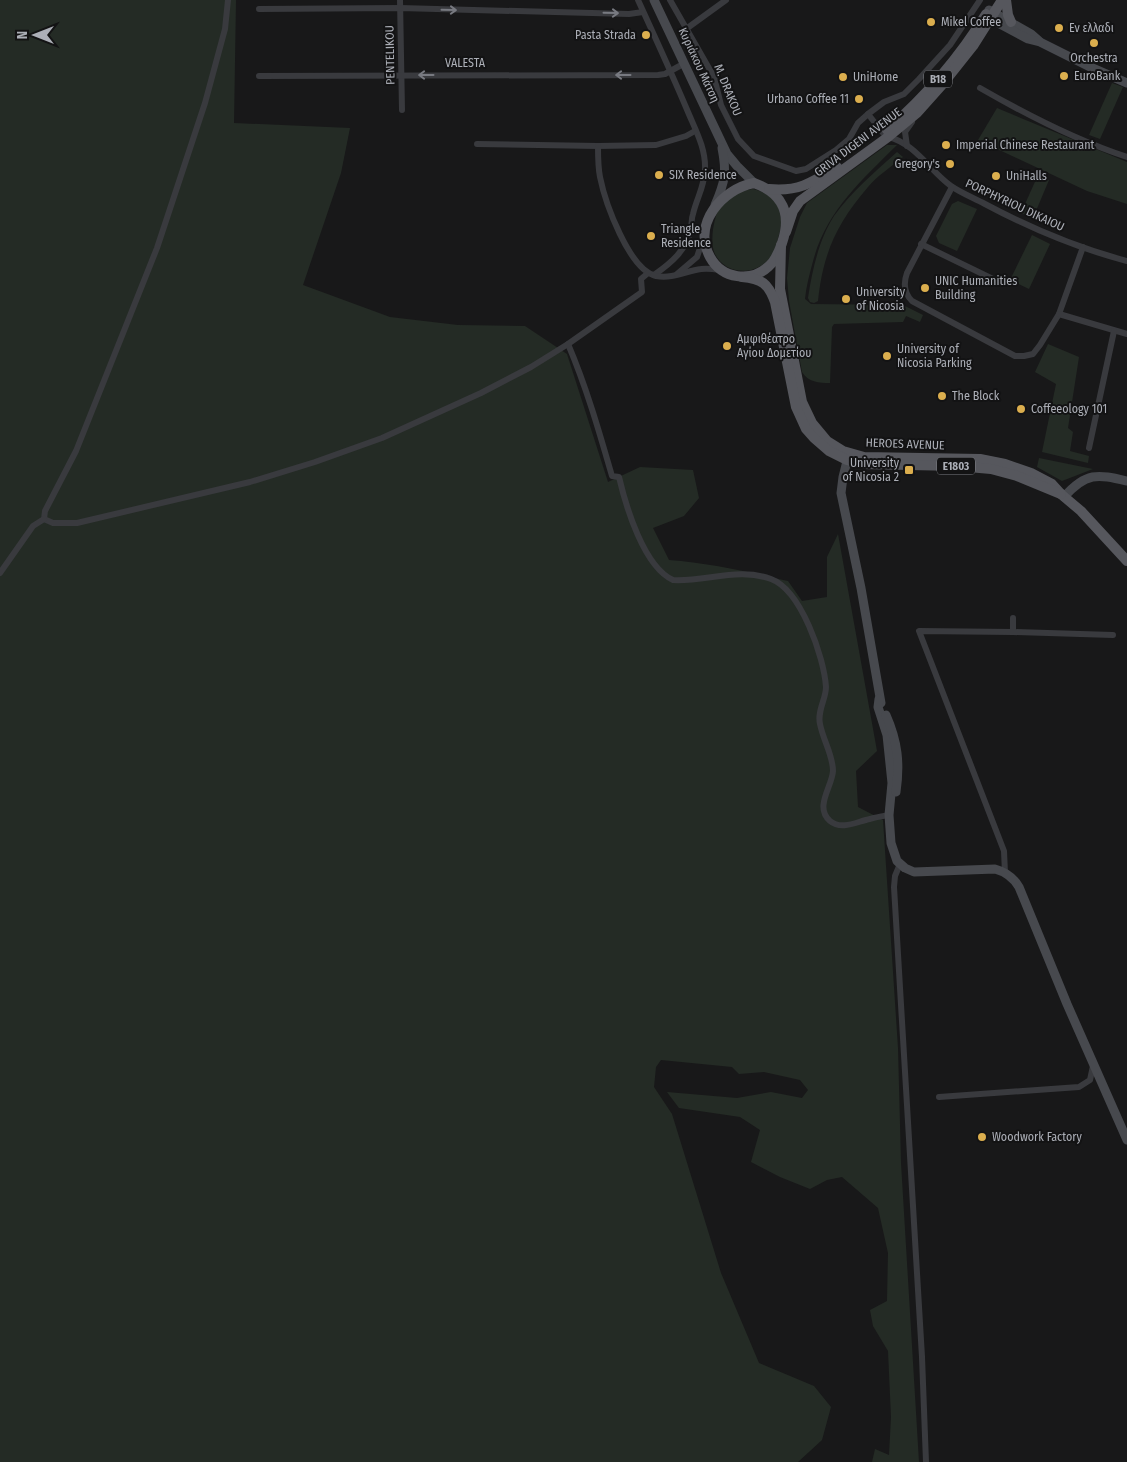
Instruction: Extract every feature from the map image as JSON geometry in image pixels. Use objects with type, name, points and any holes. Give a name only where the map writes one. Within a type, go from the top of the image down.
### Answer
[{"type":"main road","name":"GRIVA DIGENI AVENUE","points":[[769,189],[789,190],[804,186],[844,162],[917,113],[973,46],[990,15],[994,0]]},
{"type":"main road","name":"GRIVA DIGENI AVENUE","points":[[786,232],[793,210],[800,201],[885,135],[932,86],[1002,0]]},
{"type":"main road","points":[[1006,0],[1011,22]]},
{"type":"main road","points":[[754,183],[769,189],[783,206],[786,232],[779,253],[770,266],[757,274],[742,277],[731,276],[721,270],[709,256],[705,244],[707,223],[722,198],[734,190],[754,183]]},
{"type":"main road","name":"HEROES AVENUE","points":[[781,245],[780,276],[782,303],[804,408],[812,423],[827,441],[848,457]]},
{"type":"main road","name":"HEROES AVENUE","points":[[742,277],[758,279],[769,288],[777,312],[792,395],[800,418],[814,438],[829,451],[862,464],[982,468],[1017,476],[1063,496],[1081,511],[1127,561]]},
{"type":"street","points":[[0,573],[34,526],[44,518],[45,511],[76,451],[157,248],[204,103],[225,29],[228,0]]},
{"type":"street","name":"PENTELIKOU","points":[[400,0],[402,110]]},
{"type":"street","points":[[44,518],[53,523],[77,523],[250,482],[315,462],[382,438],[411,426],[531,367],[568,344],[642,292],[640,283],[642,279],[678,256],[684,248],[691,228],[692,215],[704,185],[705,168],[704,153],[671,71],[638,0]]},
{"type":"street","name":"Κυριάκου Μάτση","points":[[654,0],[720,140],[737,166],[754,183]]},
{"type":"street","name":"M. DRAKOU","points":[[670,0],[714,76],[721,105],[740,141],[754,156],[792,170],[801,171],[844,145],[850,139],[858,123],[868,114],[884,102],[904,94],[920,79],[950,45],[980,0]]},
{"type":"street","points":[[686,29],[726,0]]},
{"type":"street","points":[[259,9],[400,8],[629,14],[644,12]]},
{"type":"street","points":[[990,15],[1011,22],[1032,34],[1040,42]]},
{"type":"street","points":[[990,15],[1028,39],[1040,42],[1127,83]]},
{"type":"street","name":"VALESTA","points":[[259,76],[401,74],[658,75],[685,64]]},
{"type":"street","points":[[980,88],[1054,128],[1127,157]]},
{"type":"street","points":[[907,146],[905,132],[917,113]]},
{"type":"street","points":[[868,114],[885,135]]},
{"type":"street","points":[[477,144],[656,145],[686,136],[695,131]]},
{"type":"street","name":"PORPHYRIOU DIKAIOU","points":[[885,135],[907,146],[952,187],[1009,217],[1049,236],[1127,261]]},
{"type":"street","name":"Κυριάκου Μάτση","points":[[714,209],[726,176],[720,140]]},
{"type":"street","points":[[598,146],[600,176],[608,207],[618,231],[642,269],[651,274],[671,277],[702,268],[721,270]]},
{"type":"street","points":[[952,187],[905,278],[908,297],[912,302],[1015,356],[1033,354],[1059,314],[1083,247]]},
{"type":"street","points":[[676,275],[697,257],[705,232]]},
{"type":"street","points":[[921,244],[997,282]]},
{"type":"street","points":[[1059,314],[1127,334]]},
{"type":"street","points":[[1089,448],[1114,331]]},
{"type":"street","points":[[568,344],[580,370],[612,476],[619,477],[632,520],[654,566],[666,577],[673,580],[754,575],[771,579],[786,588],[796,600],[811,631],[823,669],[826,688],[819,716],[833,771],[831,783],[823,802],[825,812],[830,820],[839,825],[850,825],[870,818],[889,815]]},
{"type":"street","points":[[848,457],[841,492],[871,644],[879,699],[878,707],[887,735],[892,783],[889,815],[892,850],[900,864],[909,870],[920,872],[995,869],[1011,877],[1019,886],[1127,1140]]},
{"type":"street","points":[[1063,496],[1089,477],[1104,475],[1127,481]]},
{"type":"street","points":[[1013,618],[1013,632]]},
{"type":"street","points":[[1005,873],[1004,851],[919,631],[1114,636]]},
{"type":"street","points":[[879,699],[895,735],[898,773],[891,828]]},
{"type":"street","points":[[900,864],[895,876],[894,887],[922,1357],[926,1462]]},
{"type":"street","points":[[939,1098],[1079,1087],[1090,1080],[1094,1065]]},
{"type":"shaded area","points":[[0,0],[236,0],[234,123],[350,128],[341,173],[303,285],[390,317],[458,325],[525,326],[567,354],[608,482],[640,467],[693,470],[699,498],[684,516],[653,528],[669,560],[744,571],[788,581],[802,601],[827,597],[827,557],[838,534],[877,751],[856,771],[858,807],[883,820],[898,1048],[901,1163],[919,1462],[872,1462],[875,1449],[889,1455],[891,1417],[888,1351],[873,1326],[870,1310],[887,1301],[888,1253],[878,1208],[842,1177],[827,1180],[810,1189],[780,1177],[751,1162],[760,1130],[740,1117],[679,1108],[667,1092],[737,1098],[771,1092],[802,1098],[808,1090],[800,1080],[764,1072],[739,1074],[732,1067],[661,1060],[656,1067],[654,1087],[672,1114],[721,1273],[759,1363],[814,1386],[831,1407],[822,1440],[798,1462],[0,1462]]},
{"type":"shaded area","points":[[1112,83],[1123,87],[1100,139],[1089,135]]},
{"type":"shaded area","points":[[997,108],[1127,162],[1127,204],[1087,191],[978,140]]},
{"type":"shaded area","points":[[887,145],[897,145],[845,199],[825,229],[812,265],[805,299],[811,304],[903,305],[923,315],[920,322],[906,316],[903,322],[834,324],[832,327],[830,383],[814,381],[807,378],[802,372],[789,301],[787,278],[790,248],[800,217],[807,203]]},
{"type":"shaded area","points":[[897,152],[903,157],[872,183],[857,200],[840,226],[828,253],[820,284],[818,301],[810,302],[808,298],[814,266],[824,235],[834,216],[864,182]]},
{"type":"shaded area","points":[[1038,175],[1049,180],[1033,218],[1021,213]]},
{"type":"shaded area","points":[[753,189],[770,197],[779,208],[781,216],[780,233],[773,253],[763,265],[740,271],[726,266],[720,261],[713,249],[712,235],[722,203],[736,193]]},
{"type":"shaded area","points":[[958,201],[977,209],[957,251],[939,243],[936,236],[952,204]]},
{"type":"shaded area","points":[[1032,235],[1050,244],[1029,289],[1010,280]]},
{"type":"shaded area","points":[[1048,344],[1079,357],[1068,428],[1073,432],[1070,451],[1089,456],[1088,463],[1042,452],[1056,384],[1035,372]]},
{"type":"shaded area","points":[[1039,458],[1093,469],[1062,481],[1037,467]]},
{"type":"place","name":"Mikel Coffee","points":[[931,22]]},
{"type":"place","name":"Εν ελλαδι","points":[[1059,28]]},
{"type":"place","name":"Pasta Strada","points":[[646,35]]},
{"type":"place","name":"Orchestra","points":[[1094,43]]},
{"type":"place","name":"EuroBank","points":[[1064,76]]},
{"type":"place","name":"UniHome","points":[[843,77]]},
{"type":"place","name":"Urbano Coffee 11","points":[[859,99]]},
{"type":"place","name":"Imperial Chinese Restaurant","points":[[946,145]]},
{"type":"place","name":"Gregory's","points":[[950,164]]},
{"type":"place","name":"SIX Residence","points":[[659,175]]},
{"type":"place","name":"UniHalls","points":[[996,176]]},
{"type":"place","name":"Triangle Residence","points":[[651,236]]},
{"type":"place","name":"UNIC Humanities Building","points":[[925,288]]},
{"type":"place","name":"University of Nicosia","points":[[846,299]]},
{"type":"place","name":"Αμφιθέατρο Αγίου Δομετίου","points":[[727,346]]},
{"type":"place","name":"University of Nicosia Parking","points":[[887,356]]},
{"type":"place","name":"The Block","points":[[942,396]]},
{"type":"place","name":"Coffeeology 101","points":[[1021,409]]},
{"type":"place","name":"University of Nicosia 2","points":[[909,470]]},
{"type":"place","name":"Woodwork Factory","points":[[982,1137]]}]
